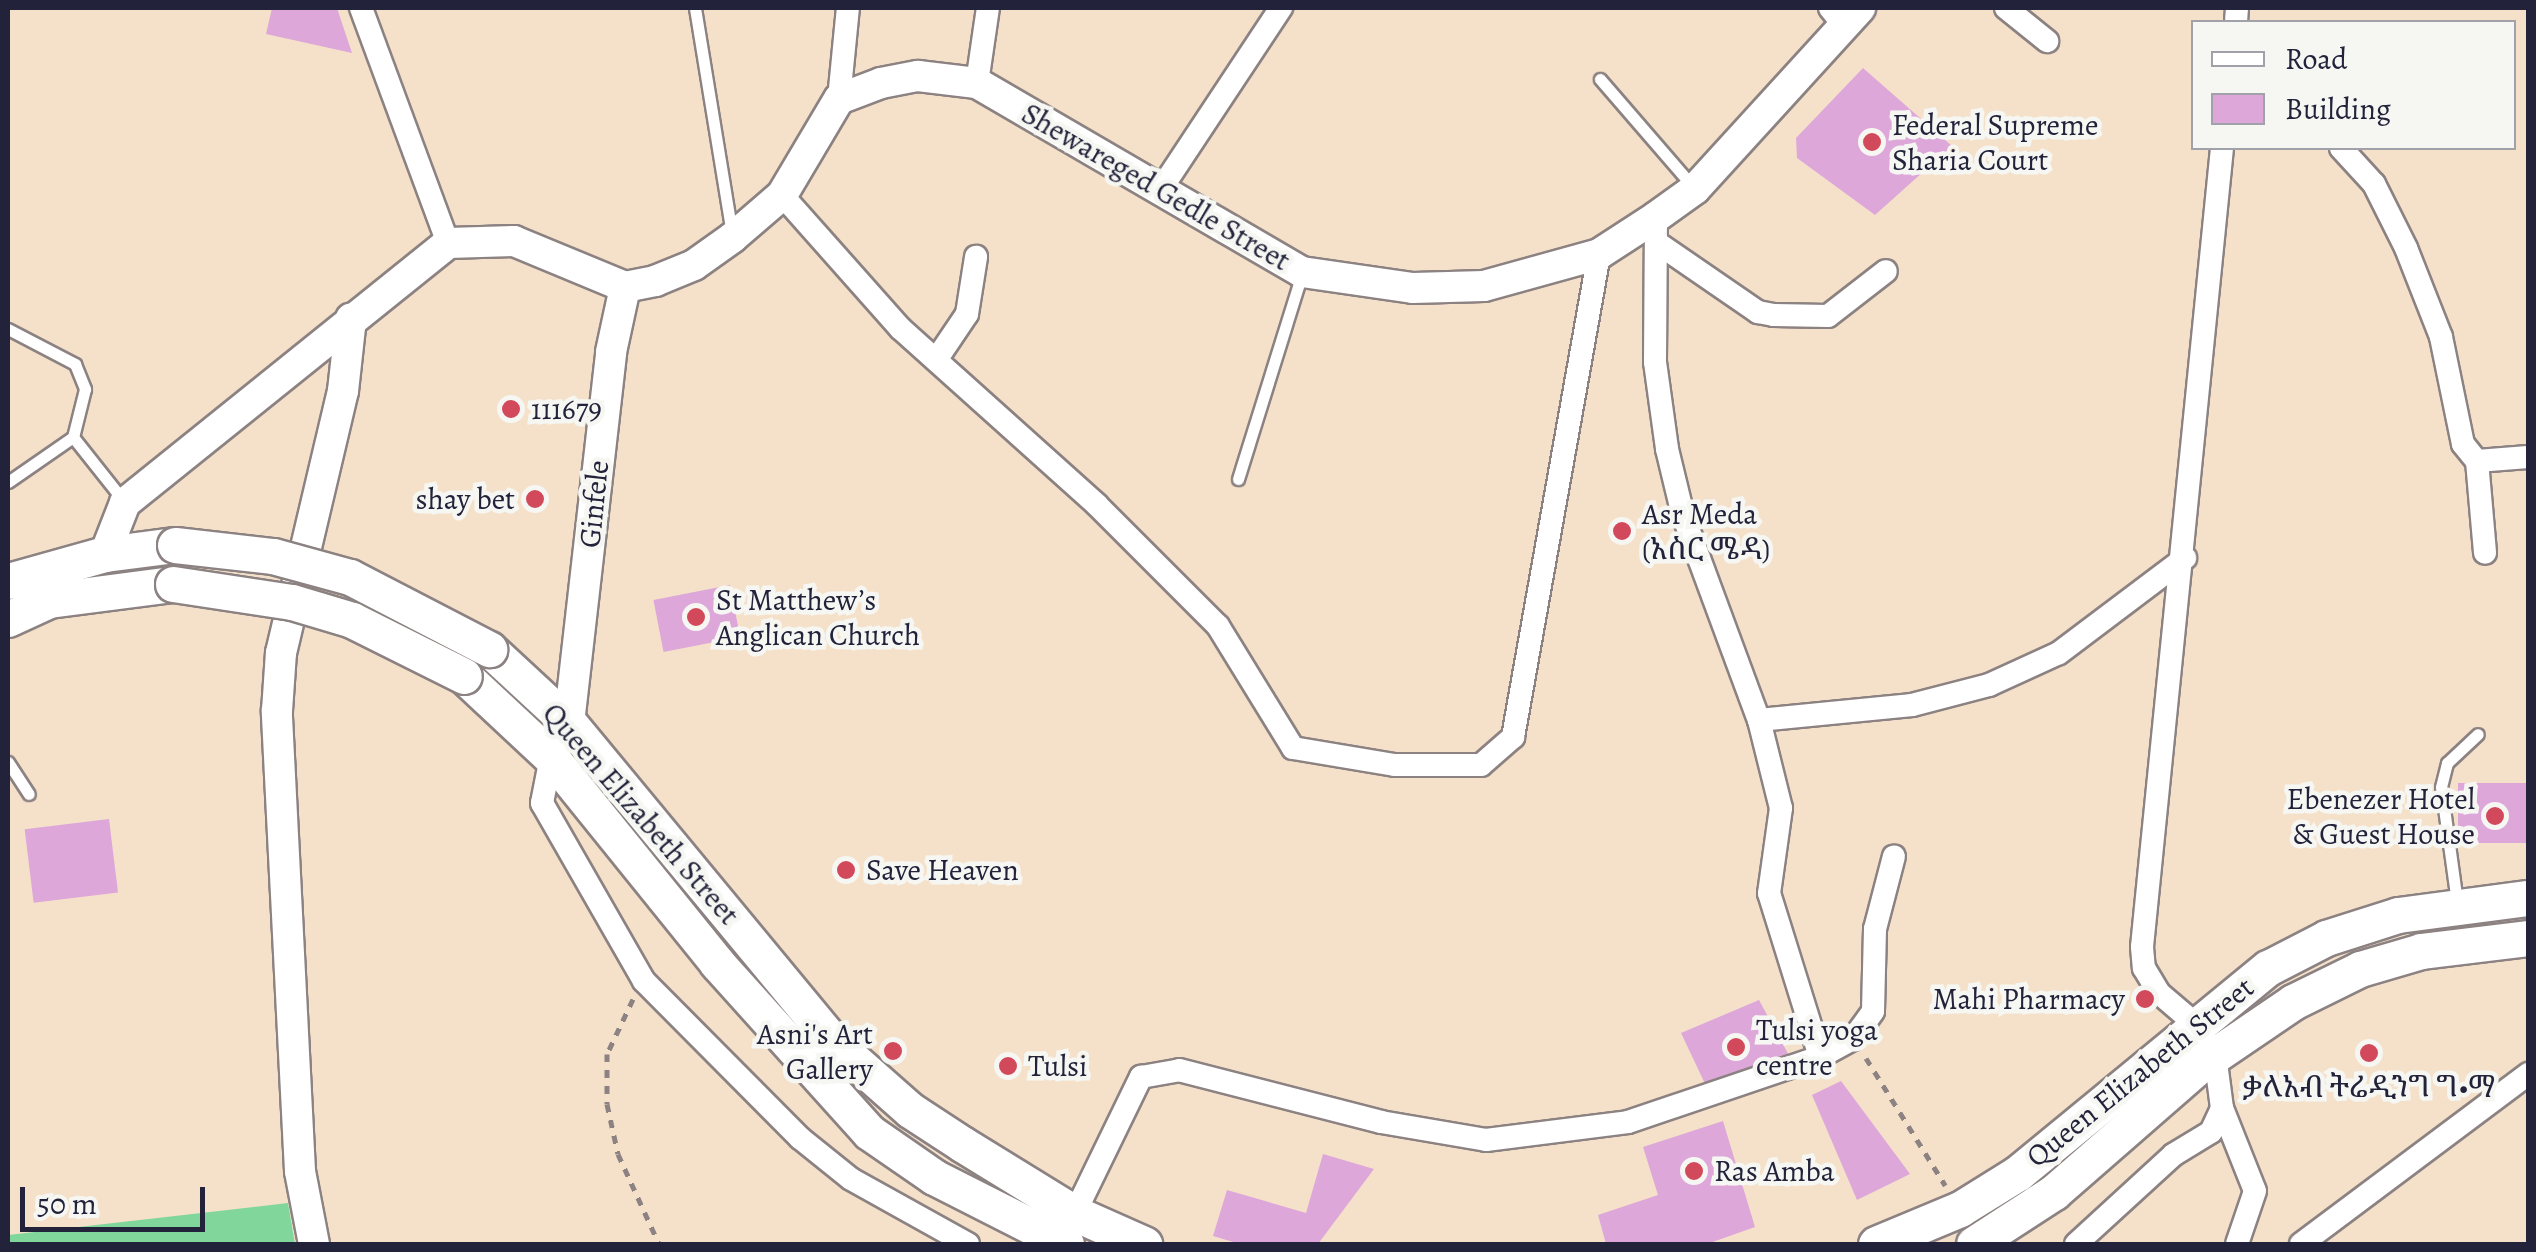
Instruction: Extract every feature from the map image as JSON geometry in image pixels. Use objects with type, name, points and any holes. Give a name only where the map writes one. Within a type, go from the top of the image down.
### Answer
[{"type":"main road","name":"Queen Elizabeth Street","points":[[8,580],[105,554],[175,544],[273,556],[350,577],[489,650],[569,723],[832,1041],[910,1110],[1067,1233]]},
{"type":"main road","name":"Queen Elizabeth Street","points":[[8,619],[49,600],[173,584],[292,602],[352,620],[464,676],[551,757],[717,964],[869,1132],[934,1177],[1067,1233],[1144,1244]]},
{"type":"main road","name":"Queen Elizabeth Street","points":[[1876,1244],[1960,1209],[2018,1173],[2194,1023],[2268,968],[2326,938],[2398,915],[2528,898]]},
{"type":"main road","name":"Queen Elizabeth Street","points":[[1974,1244],[2054,1192],[2153,1102],[2293,1002],[2360,969],[2421,951],[2528,938]]},
{"type":"street","points":[[360,8],[448,243]]},
{"type":"street","points":[[105,554],[125,503],[448,243],[514,241],[625,287],[694,265],[732,238],[782,195],[839,98],[848,8]]},
{"type":"street","points":[[977,83],[988,8]]},
{"type":"street","points":[[1163,186],[1281,8]]},
{"type":"street","points":[[2006,8],[2046,41]]},
{"type":"street","name":"Shewareged Gedle Street","points":[[839,98],[918,76],[977,83],[1163,186],[1252,248],[1302,272],[1413,288],[1484,286],[1599,254],[1656,230],[1844,13]]},
{"type":"street","points":[[2222,150],[2185,558],[2142,947],[2144,968],[2159,992],[2194,1023],[2215,1056],[2222,1108],[2255,1191],[2237,1244]]},
{"type":"street","points":[[2343,150],[2374,184],[2406,248],[2441,336],[2463,444],[2477,461],[2486,553]]},
{"type":"street","points":[[782,195],[936,360],[1218,626],[1293,748],[1395,765],[1481,765],[1513,737],[1599,254]]},
{"type":"street","points":[[1656,230],[1758,312],[1774,315],[1828,316],[1886,271]]},
{"type":"street","points":[[1656,230],[1655,362],[1668,449],[1683,515],[1758,720],[1781,808],[1772,907],[1820,1057]]},
{"type":"street","points":[[936,360],[967,314],[976,257]]},
{"type":"street","name":"Ginfele","points":[[569,723],[611,352],[625,287]]},
{"type":"street","points":[[314,1244],[300,1172],[277,711],[280,653],[344,391],[351,318]]},
{"type":"street","points":[[2477,461],[2528,456]]},
{"type":"street","points":[[1758,720],[1912,705],[1988,685],[2059,654],[2185,558]]},
{"type":"street","points":[[569,723],[551,757],[542,803],[644,981],[800,1138],[850,1179],[968,1244]]},
{"type":"street","points":[[1067,1233],[1141,1077],[1179,1070],[1381,1122],[1486,1140],[1543,1138],[1628,1122],[1820,1057],[1853,1039],[1873,1011],[1875,929],[1894,856]]},
{"type":"street","points":[[2302,1244],[2528,1074]]},
{"type":"street","points":[[2076,1244],[2135,1187],[2211,1132],[2222,1108]]},
{"type":"lane","points":[[694,8],[732,238]]},
{"type":"lane","points":[[1600,79],[1695,188]]},
{"type":"lane","points":[[1238,479],[1302,272]]},
{"type":"lane","points":[[8,330],[75,364],[85,389],[73,437],[8,482]]},
{"type":"lane","points":[[73,437],[125,503]]},
{"type":"lane","points":[[2458,907],[2441,788],[2447,763],[2478,734]]},
{"type":"lane","points":[[8,762],[29,794]]},
{"type":"path","points":[[644,981],[607,1054],[606,1079],[618,1154],[659,1244]]},
{"type":"path","points":[[1853,1039],[1960,1209]]},
{"type":"green space","points":[[288,1203],[295,1244],[8,1244],[8,1235]]},
{"type":"building","points":[[272,8],[337,8],[352,53],[266,34]]},
{"type":"building","name":"Federal Supreme Sharia Court","points":[[1863,68],[1952,146],[1875,215],[1797,158],[1796,138]]},
{"type":"building","name":"St Matthew’s Anglican Church","points":[[730,585],[740,637],[664,652],[653,600]]},
{"type":"building","name":"Ebenezer Hotel & Guest House","points":[[2458,783],[2528,783],[2528,843],[2458,843]]},
{"type":"building","points":[[109,819],[118,892],[34,903],[25,829]]},
{"type":"building","name":"Tulsi yoga centre","points":[[1759,1000],[1792,1061],[1708,1090],[1681,1033]]},
{"type":"building","points":[[1841,1081],[1910,1174],[1857,1200],[1812,1095]]},
{"type":"building","name":"Ras Amba","points":[[1723,1121],[1755,1227],[1707,1244],[1606,1244],[1598,1215],[1658,1195],[1643,1147]]},
{"type":"building","points":[[1323,1154],[1374,1169],[1318,1244],[1240,1244],[1213,1236],[1227,1190],[1306,1213]]},
{"type":"place","name":"Federal Supreme Sharia Court","points":[[1872,142]]},
{"type":"place","name":"111679","points":[[511,409]]},
{"type":"place","name":"shay bet","points":[[535,499]]},
{"type":"place","name":"Asr Meda (አስር ሜዳ)","points":[[1622,531]]},
{"type":"place","name":"St Matthew’s Anglican Church","points":[[696,617]]},
{"type":"place","name":"Ebenezer Hotel & Guest House","points":[[2495,816]]},
{"type":"place","name":"Save Heaven","points":[[846,870]]},
{"type":"place","name":"Mahi Pharmacy","points":[[2145,999]]},
{"type":"place","name":"Tulsi yoga centre","points":[[1736,1047]]},
{"type":"place","name":"Asni's Art Gallery","points":[[893,1051]]},
{"type":"place","name":"ቃለአብ ትሬዲንግ ግ•ማ","points":[[2369,1053]]},
{"type":"place","name":"Tulsi","points":[[1008,1066]]},
{"type":"place","name":"Ras Amba","points":[[1694,1171]]}]
